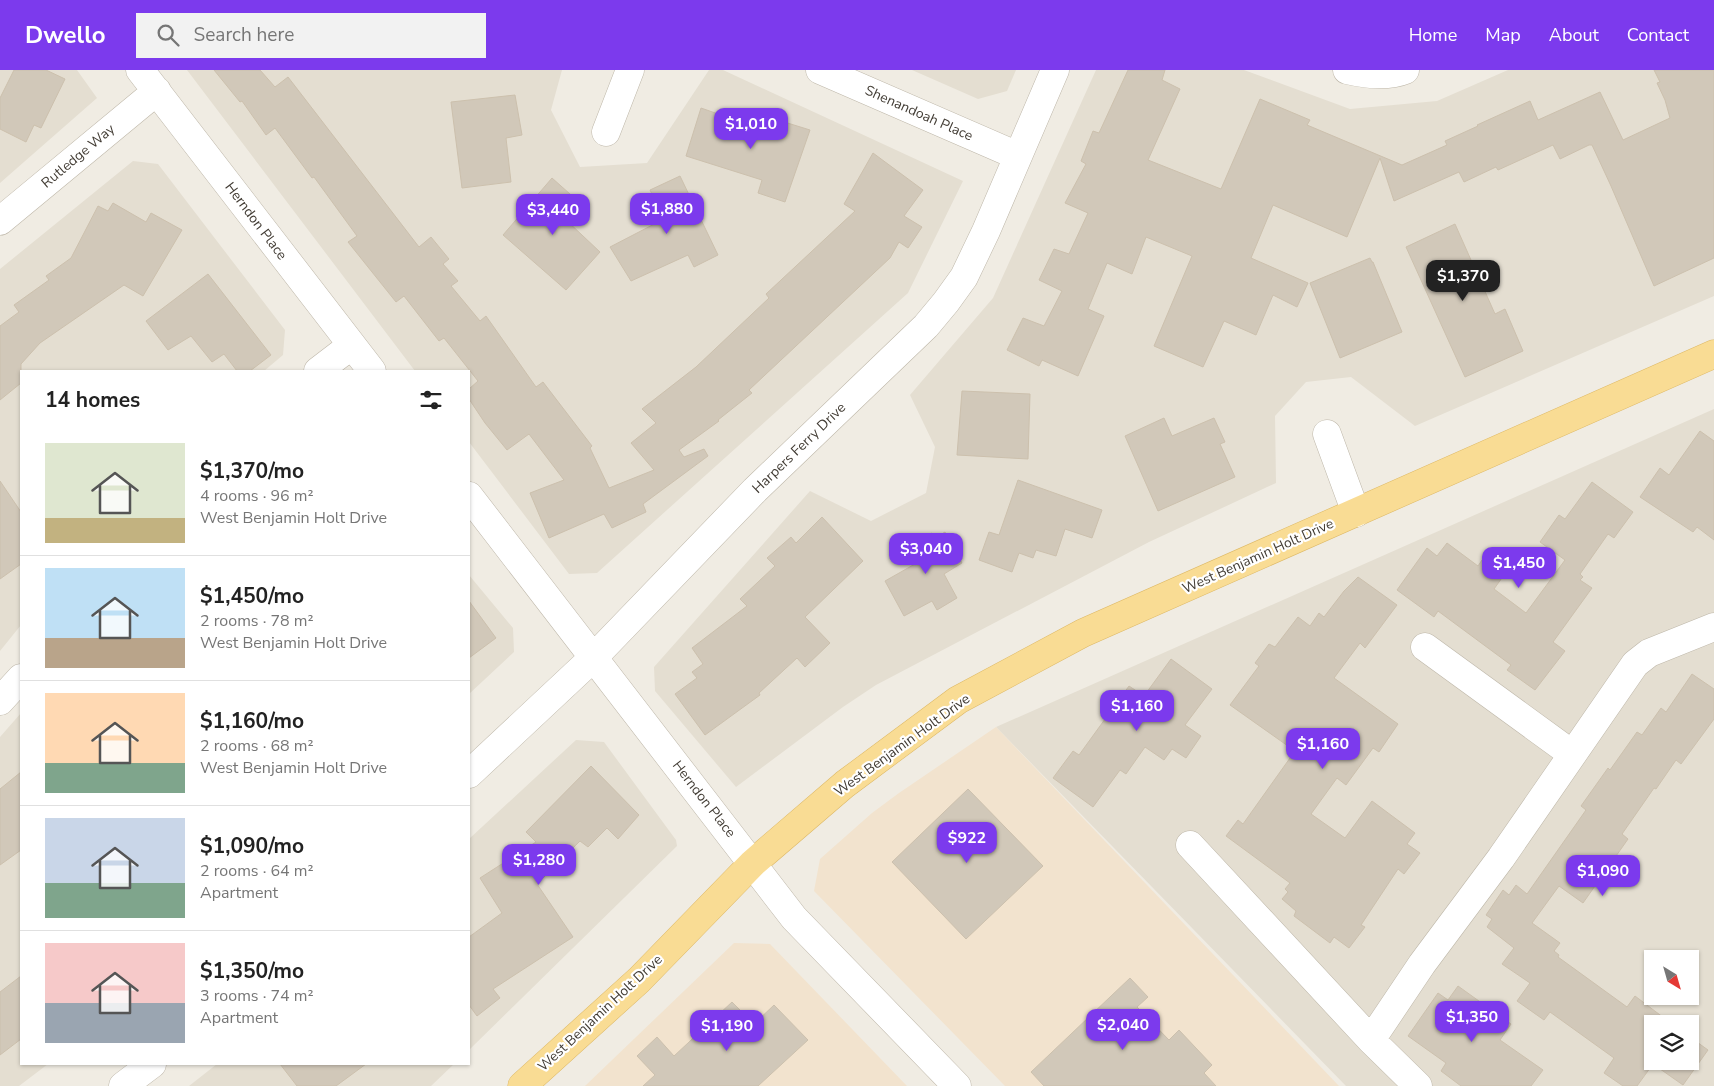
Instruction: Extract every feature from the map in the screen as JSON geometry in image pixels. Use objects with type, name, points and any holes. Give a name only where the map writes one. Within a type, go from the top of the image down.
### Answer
[{"type":"main road","name":"West Benjamin Holt Drive","points":[[522,1086],[639,980],[753,863],[845,784],[958,700],[1083,633],[1714,354]]},
{"type":"street","name":"Herndon Place","points":[[140,70],[371,370]]},
{"type":"street","points":[[606,132],[630,70]]},
{"type":"street","name":"Shenandoah Place","points":[[820,70],[1018,156]]},
{"type":"street","name":"Harpers Ferry Drive","points":[[470,773],[594,656],[756,490],[926,326],[964,277],[986,232],[1056,70]]},
{"type":"street","points":[[1347,70],[1390,74],[1405,70]]},
{"type":"street","name":"Rutledge Way","points":[[0,221],[157,91]]},
{"type":"street","points":[[319,370],[352,345]]},
{"type":"street","points":[[1327,434],[1356,513]]},
{"type":"street","name":"Herndon Place","points":[[470,497],[794,918],[957,1086]]},
{"type":"street","points":[[1371,1040],[1422,964],[1501,858],[1634,664],[1649,653],[1714,627]]},
{"type":"street","points":[[1425,647],[1572,754]]},
{"type":"street","points":[[0,701],[20,679]]},
{"type":"street","points":[[1190,845],[1371,1040],[1418,1086]]},
{"type":"street","points":[[123,1086],[151,1065]]},
{"type":"shaded area","points":[[0,70],[77,70],[97,98],[0,183]]},
{"type":"shaded area","points":[[187,70],[562,70],[551,110],[580,167],[647,163],[709,70],[723,70],[963,181],[908,293],[597,573],[569,574],[470,443],[470,370],[414,370]]},
{"type":"shaded area","points":[[912,70],[1016,70],[1007,91],[978,99]]},
{"type":"shaded area","points":[[1096,70],[1244,70],[1350,109],[1437,101],[1508,70],[1714,70],[1714,296],[1415,426],[1351,377],[1306,382],[1275,416],[1276,483],[1149,542],[876,685],[843,707],[736,787],[655,691],[654,667],[810,491],[871,521],[926,493],[935,447],[910,395],[993,298]]},
{"type":"shaded area","points":[[133,161],[158,164],[285,330],[283,355],[265,370],[20,370],[20,626],[0,651],[0,269]]},
{"type":"shaded area","points":[[1714,409],[1714,1086],[1346,1086],[996,727]]},
{"type":"shaded area","points":[[470,576],[513,628],[514,652],[470,693]]},
{"type":"shaded area","points":[[20,714],[20,1065],[47,1065],[19,1086],[0,1086],[0,737]]},
{"type":"shaded area","points":[[996,727],[1339,1086],[1005,1086],[814,891],[820,859],[872,813]]},
{"type":"shaded area","points":[[576,740],[604,742],[676,840],[677,846],[470,1049],[470,838]]},
{"type":"shaded area","points":[[734,943],[770,944],[907,1086],[585,1086]]},
{"type":"shaded area","points":[[216,1065],[453,1065],[431,1086],[189,1086]]},
{"type":"building","points":[[14,70],[46,70],[65,79],[41,128],[34,125],[26,142],[0,129],[0,98]]},
{"type":"building","points":[[214,70],[260,70],[275,87],[288,77],[419,247],[431,237],[449,259],[443,264],[458,281],[451,286],[480,321],[486,316],[536,387],[543,382],[592,446],[590,448],[609,488],[654,470],[631,443],[656,423],[642,409],[696,367],[769,298],[766,294],[855,211],[844,204],[873,153],[923,190],[904,216],[922,227],[908,248],[899,242],[890,258],[749,390],[752,393],[719,421],[679,450],[684,457],[704,449],[708,456],[643,504],[646,512],[612,528],[604,514],[549,538],[530,493],[564,480],[529,434],[507,450],[470,400],[470,388],[478,381],[470,370],[444,338],[439,341],[404,296],[396,302],[348,242],[357,236],[314,177],[312,178],[275,128],[266,135],[242,101],[240,102]]},
{"type":"building","points":[[1128,70],[1165,70],[1162,80],[1180,89],[1148,160],[1221,189],[1260,99],[1310,120],[1307,125],[1402,165],[1447,145],[1445,141],[1477,125],[1530,101],[1538,120],[1600,92],[1623,140],[1670,118],[1665,100],[1657,83],[1660,82],[1654,70],[1714,70],[1714,258],[1654,286],[1592,145],[1560,159],[1553,145],[1498,170],[1496,167],[1464,182],[1459,172],[1394,201],[1380,158],[1347,237],[1273,205],[1251,258],[1308,283],[1297,307],[1273,295],[1256,335],[1224,321],[1203,367],[1154,346],[1192,256],[1146,237],[1132,274],[1107,263],[1088,309],[1104,316],[1078,376],[1042,360],[1039,366],[1007,350],[1023,318],[1044,326],[1062,291],[1039,280],[1054,249],[1069,254],[1088,213],[1065,203],[1086,164],[1081,161],[1093,131],[1099,133]]},
{"type":"building","points":[[515,95],[522,135],[506,138],[511,182],[462,188],[451,102]]},
{"type":"building","points":[[701,108],[761,129],[765,116],[810,130],[785,202],[758,193],[762,180],[686,156]]},
{"type":"building","points":[[680,176],[718,255],[694,267],[688,255],[631,281],[610,247],[664,219],[650,190]]},
{"type":"building","points":[[552,178],[579,202],[565,219],[600,252],[566,290],[503,235]]},
{"type":"building","points":[[113,203],[146,222],[151,213],[182,230],[143,296],[124,285],[40,343],[21,364],[20,384],[0,400],[0,326],[19,312],[14,305],[49,280],[46,276],[71,258],[98,206],[108,211]]},
{"type":"building","points":[[1455,224],[1495,314],[1505,309],[1523,351],[1465,377],[1406,247]]},
{"type":"building","points":[[1370,258],[1402,332],[1340,358],[1310,283]]},
{"type":"building","points":[[208,274],[271,355],[251,370],[236,370],[224,354],[212,362],[191,336],[168,350],[146,321]]},
{"type":"building","points":[[962,391],[1030,394],[1028,459],[957,455]]},
{"type":"building","points":[[1164,418],[1172,436],[1214,418],[1225,442],[1220,444],[1235,477],[1158,511],[1125,436]]},
{"type":"building","points":[[1700,431],[1714,441],[1714,540],[1697,527],[1693,532],[1640,497],[1660,468],[1669,475]]},
{"type":"building","points":[[1018,480],[1102,510],[1092,538],[1065,529],[1056,556],[1036,550],[1033,558],[1019,553],[1012,572],[979,560],[989,532],[999,535]]},
{"type":"building","points":[[0,481],[20,511],[20,565],[0,579]]},
{"type":"building","points":[[1592,482],[1633,512],[1614,538],[1608,534],[1580,574],[1583,577],[1580,580],[1592,588],[1553,642],[1565,651],[1535,690],[1507,670],[1511,665],[1438,611],[1434,617],[1397,590],[1427,548],[1437,556],[1447,543],[1478,566],[1482,560],[1504,575],[1494,589],[1526,613],[1565,560],[1540,542],[1559,515],[1565,519]]},
{"type":"building","points":[[822,517],[863,561],[805,617],[830,643],[805,667],[797,658],[759,693],[760,695],[705,735],[675,694],[697,678],[692,672],[703,664],[692,648],[747,606],[740,599],[775,566],[767,558],[791,537],[796,543]]},
{"type":"building","points":[[945,532],[962,563],[944,574],[957,598],[937,610],[932,601],[904,616],[885,581],[915,564],[906,548],[932,533],[935,538]]},
{"type":"building","points":[[1358,577],[1397,605],[1365,648],[1360,643],[1334,678],[1398,724],[1379,752],[1373,748],[1346,785],[1337,778],[1311,814],[1345,838],[1372,801],[1415,833],[1407,844],[1420,853],[1404,874],[1398,869],[1361,925],[1365,927],[1349,948],[1334,937],[1330,943],[1294,916],[1296,911],[1282,899],[1288,892],[1285,889],[1290,883],[1226,836],[1238,820],[1243,824],[1295,751],[1230,705],[1259,666],[1255,663],[1269,644],[1275,647],[1298,617],[1310,626],[1319,613],[1324,617],[1344,591]]},
{"type":"building","points":[[470,602],[496,638],[470,657]]},
{"type":"building","points":[[1171,659],[1212,689],[1185,725],[1201,736],[1186,758],[1172,749],[1164,760],[1145,747],[1126,774],[1120,770],[1093,807],[1053,778],[1073,751],[1079,755],[1129,686],[1144,696]]},
{"type":"building","points":[[1692,674],[1714,689],[1714,719],[1681,764],[1676,760],[1656,789],[1654,788],[1622,834],[1628,839],[1583,903],[1559,886],[1532,923],[1560,943],[1554,951],[1559,955],[1558,957],[1627,1007],[1635,996],[1644,1003],[1644,1005],[1647,1005],[1660,1015],[1644,1015],[1644,1070],[1649,1070],[1637,1086],[1623,1086],[1604,1073],[1614,1058],[1550,1012],[1544,1020],[1517,1001],[1530,983],[1502,964],[1514,948],[1487,927],[1492,919],[1486,915],[1503,890],[1509,895],[1516,885],[1527,894],[1586,810],[1581,806],[1608,768],[1610,770],[1637,732],[1642,735],[1661,708],[1666,712]]},
{"type":"building","points":[[591,766],[639,815],[618,839],[607,828],[588,847],[580,841],[537,884],[573,937],[493,989],[500,998],[477,1016],[470,1006],[470,936],[502,913],[480,878],[536,842],[526,832]]},
{"type":"building","points":[[20,773],[20,851],[0,865],[0,789]]},
{"type":"building","points":[[968,789],[1043,866],[966,939],[892,862]]},
{"type":"building","points":[[20,977],[20,1040],[0,1055],[0,992]]},
{"type":"building","points":[[1130,978],[1148,997],[1137,1007],[1169,1040],[1179,1030],[1212,1065],[1204,1073],[1216,1086],[1044,1086],[1031,1072]]},
{"type":"building","points":[[1458,986],[1511,1024],[1500,1040],[1543,1070],[1531,1086],[1461,1086],[1441,1071],[1446,1063],[1408,1036],[1438,993],[1448,1000]]},
{"type":"building","points":[[732,1002],[754,1024],[774,1005],[808,1040],[758,1086],[643,1086],[655,1075],[637,1056],[657,1037],[674,1056]]},
{"type":"building","points":[[1699,1044],[1708,1050],[1699,1063]]},
{"type":"building","points":[[281,1065],[365,1065],[336,1086],[297,1086]]},
{"type":"building","points":[[1662,1070],[1694,1070],[1683,1085]]}]
